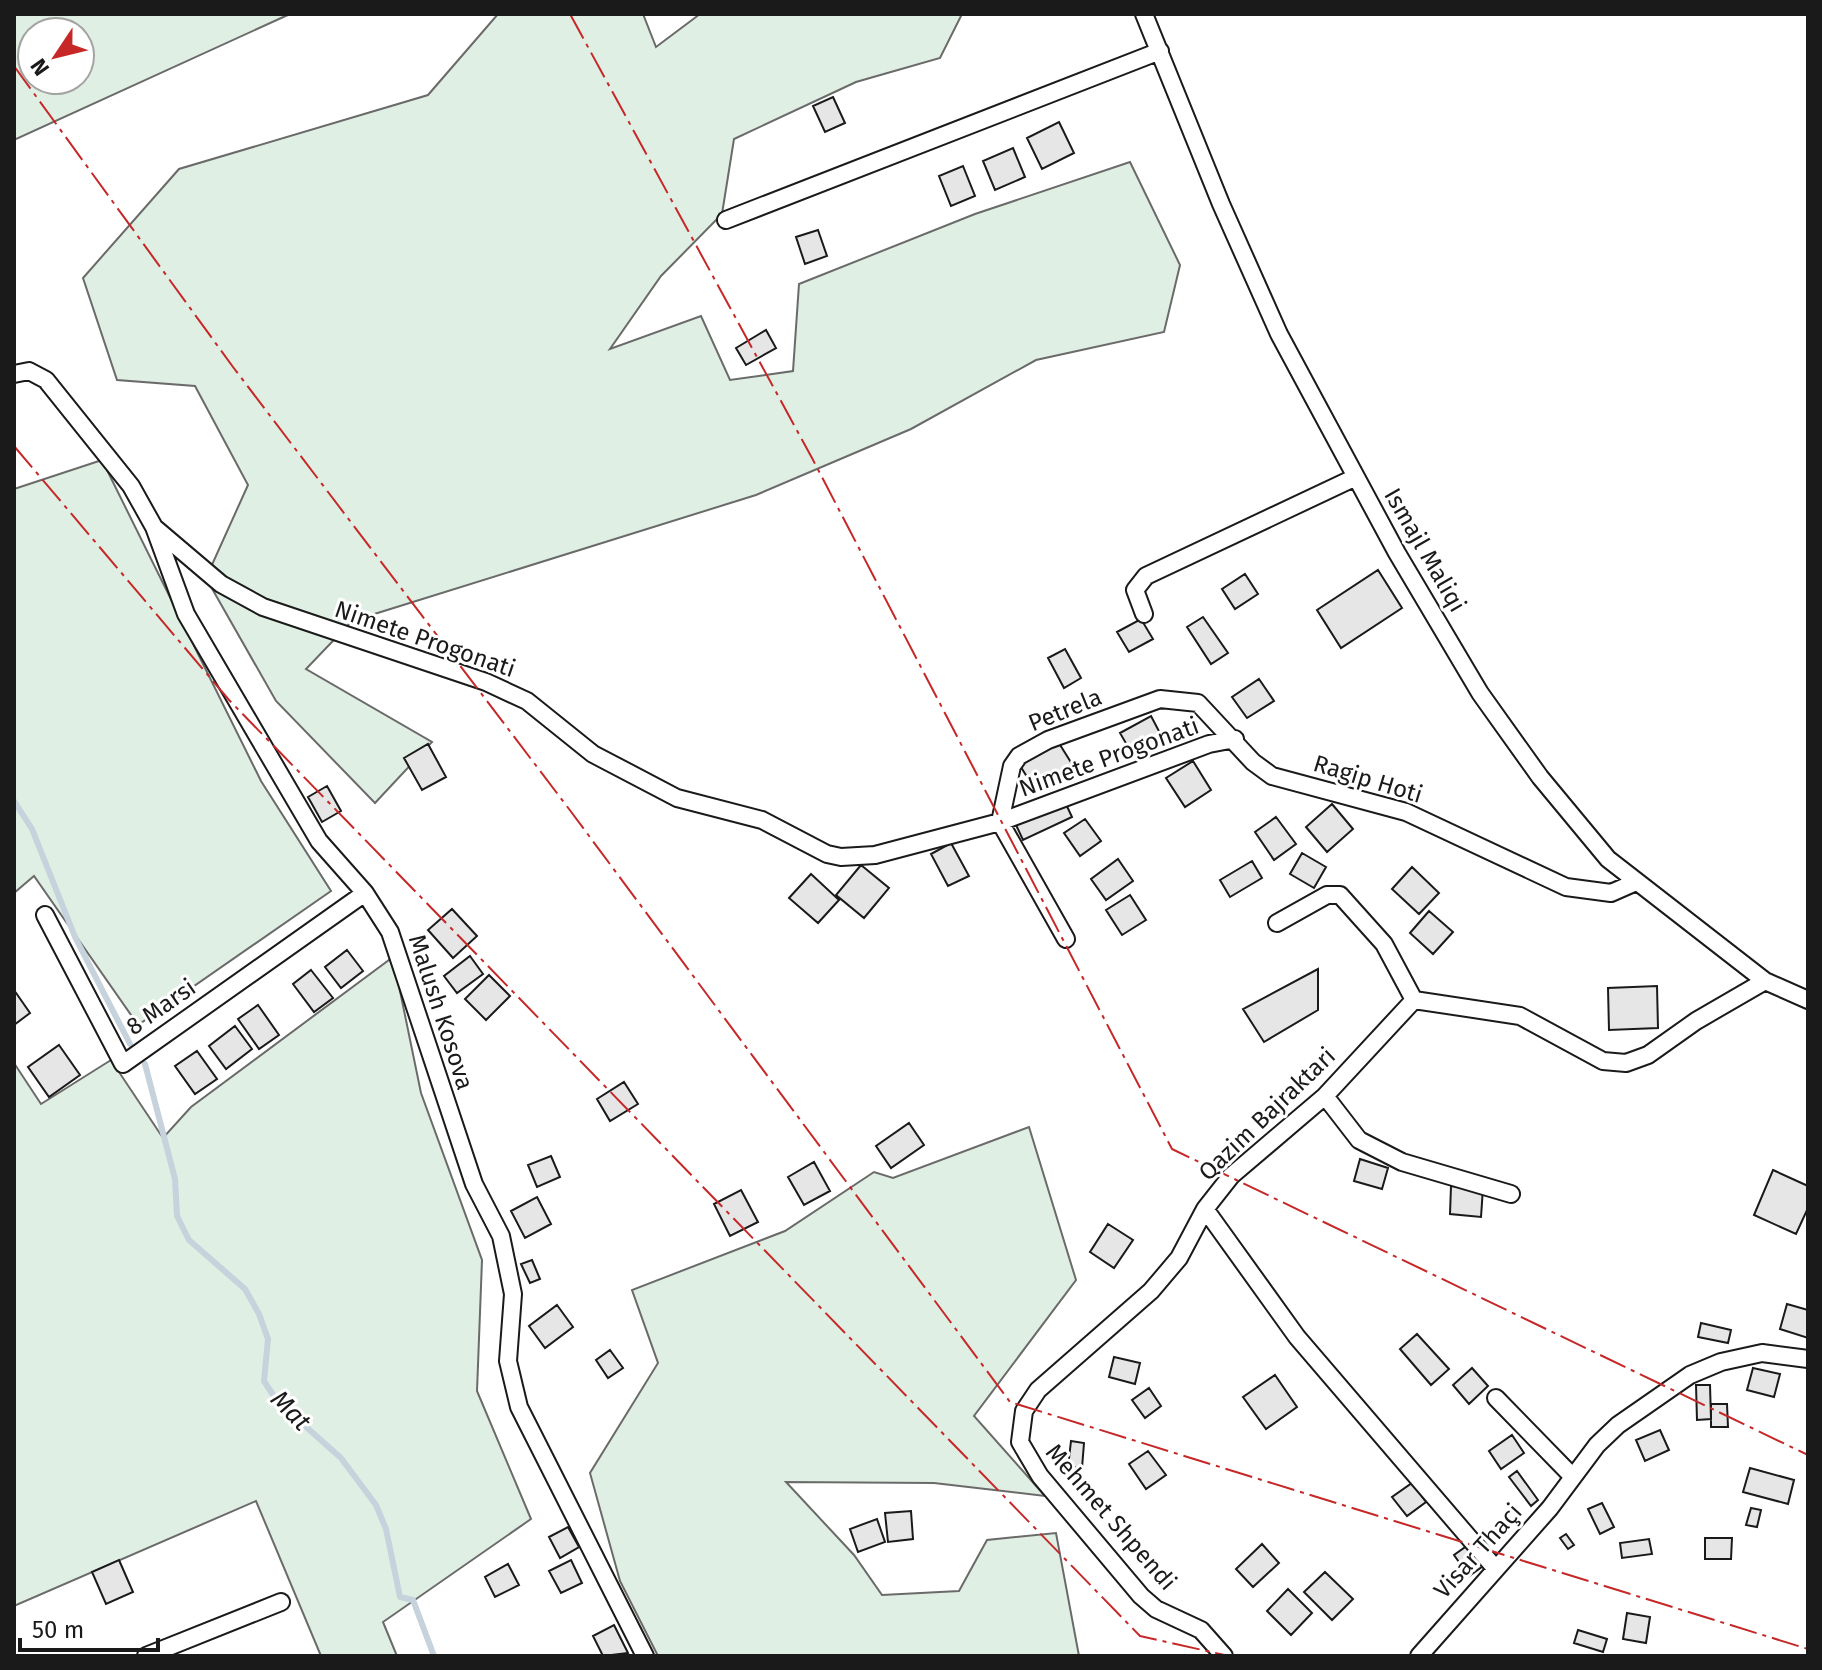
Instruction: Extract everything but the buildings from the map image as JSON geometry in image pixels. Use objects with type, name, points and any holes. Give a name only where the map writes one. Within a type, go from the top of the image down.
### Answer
[{"type":"street","name":"Ismajl Maliqi","points":[[1144,14],[1221,204],[1279,334],[1356,477],[1480,693],[1540,777],[1608,859],[1765,981],[1808,1000]]},
{"type":"street","points":[[726,220],[1160,51]]},
{"type":"street","name":"Malush Kosova","points":[[14,374],[29,371],[46,380],[131,486],[154,527],[186,614],[319,841],[365,893],[383,919],[397,949],[474,1184],[501,1236],[513,1294],[508,1361],[519,1407],[645,1656]]},
{"type":"street","points":[[1144,614],[1135,590],[1146,576],[1356,477]]},
{"type":"street","name":"Nimete Progonati","points":[[154,527],[221,584],[263,607],[486,682],[527,701],[593,754],[677,798],[762,820],[827,854],[841,857],[875,855],[1000,822],[1209,744],[1235,739]]},
{"type":"street","name":"Petrela","points":[[1000,822],[1012,766],[1019,756],[1048,740],[1160,699],[1198,703]]},
{"type":"street","name":"Ragip Hoti","points":[[1198,703],[1235,739],[1253,762],[1272,776],[1406,812],[1566,887],[1611,893],[1636,882]]},
{"type":"street","name":"Nimete Progonati","points":[[1000,822],[1066,939]]},
{"type":"street","name":"8 Marsi","points":[[45,915],[123,1064],[365,893]]},
{"type":"street","points":[[1277,923],[1327,895],[1340,895],[1384,944],[1414,1000],[1520,1016],[1603,1061],[1626,1063],[1648,1055],[1707,1014],[1765,981]]},
{"type":"street","name":"Qazim Bajraktari","points":[[1414,1000],[1325,1096],[1231,1176],[1205,1209],[1297,1337],[1495,1568]]},
{"type":"street","points":[[1325,1096],[1359,1140],[1402,1162],[1511,1194]]},
{"type":"street","name":"Mehmet Shpendi","points":[[1205,1209],[1179,1258],[1151,1291],[1038,1390],[1024,1411],[1020,1442],[1040,1476],[1141,1596],[1156,1609],[1201,1630],[1224,1656]]},
{"type":"street","name":"Visar Thaçi","points":[[1419,1656],[1550,1508],[1618,1425],[1690,1375],[1744,1354],[1808,1359]]},
{"type":"street","points":[[1496,1398],[1573,1477]]},
{"type":"street","points":[[146,1656],[281,1602]]},
{"type":"green space","points":[[14,14],[290,14],[14,140]]},
{"type":"green space","points":[[498,14],[643,14],[656,47],[700,14],[962,14],[940,58],[856,82],[734,139],[722,214],[661,276],[610,349],[701,316],[730,380],[793,371],[799,284],[975,214],[1130,162],[1180,265],[1164,332],[1036,360],[911,429],[756,495],[352,621],[306,669],[432,742],[375,803],[276,701],[206,578],[248,485],[195,386],[117,380],[83,278],[179,169],[428,95]]},
{"type":"green space","points":[[102,460],[261,781],[331,891],[138,1025],[34,876],[14,893],[14,489]]},
{"type":"green space","points":[[393,957],[421,1093],[482,1260],[477,1391],[531,1519],[383,1622],[397,1656],[321,1656],[256,1501],[14,1606],[14,1063],[41,1104],[111,1060],[163,1138],[191,1107]]},
{"type":"green space","points":[[1029,1127],[1076,1280],[974,1416],[1045,1496],[934,1483],[786,1482],[854,1555],[882,1595],[959,1591],[987,1540],[1056,1533],[1079,1656],[658,1656],[620,1581],[590,1473],[658,1363],[632,1290],[785,1231],[874,1172],[893,1178]]},
{"type":"waterway","name":"Mat","points":[[14,801],[32,829],[75,937],[130,1044]]},
{"type":"waterway","name":"Mat","points":[[145,1064],[175,1179],[177,1216],[189,1240],[245,1289],[259,1314],[268,1339],[264,1381],[277,1401],[341,1458],[376,1505],[386,1529],[400,1597],[413,1600],[434,1656]]},
{"type":"power","points":[[570,14],[812,458],[1172,1149],[1808,1455]]},
{"type":"power","points":[[14,66],[233,367],[569,809],[1010,1402],[1808,1649]]},
{"type":"power","points":[[14,446],[229,700],[1140,1636],[1229,1656]]}]
